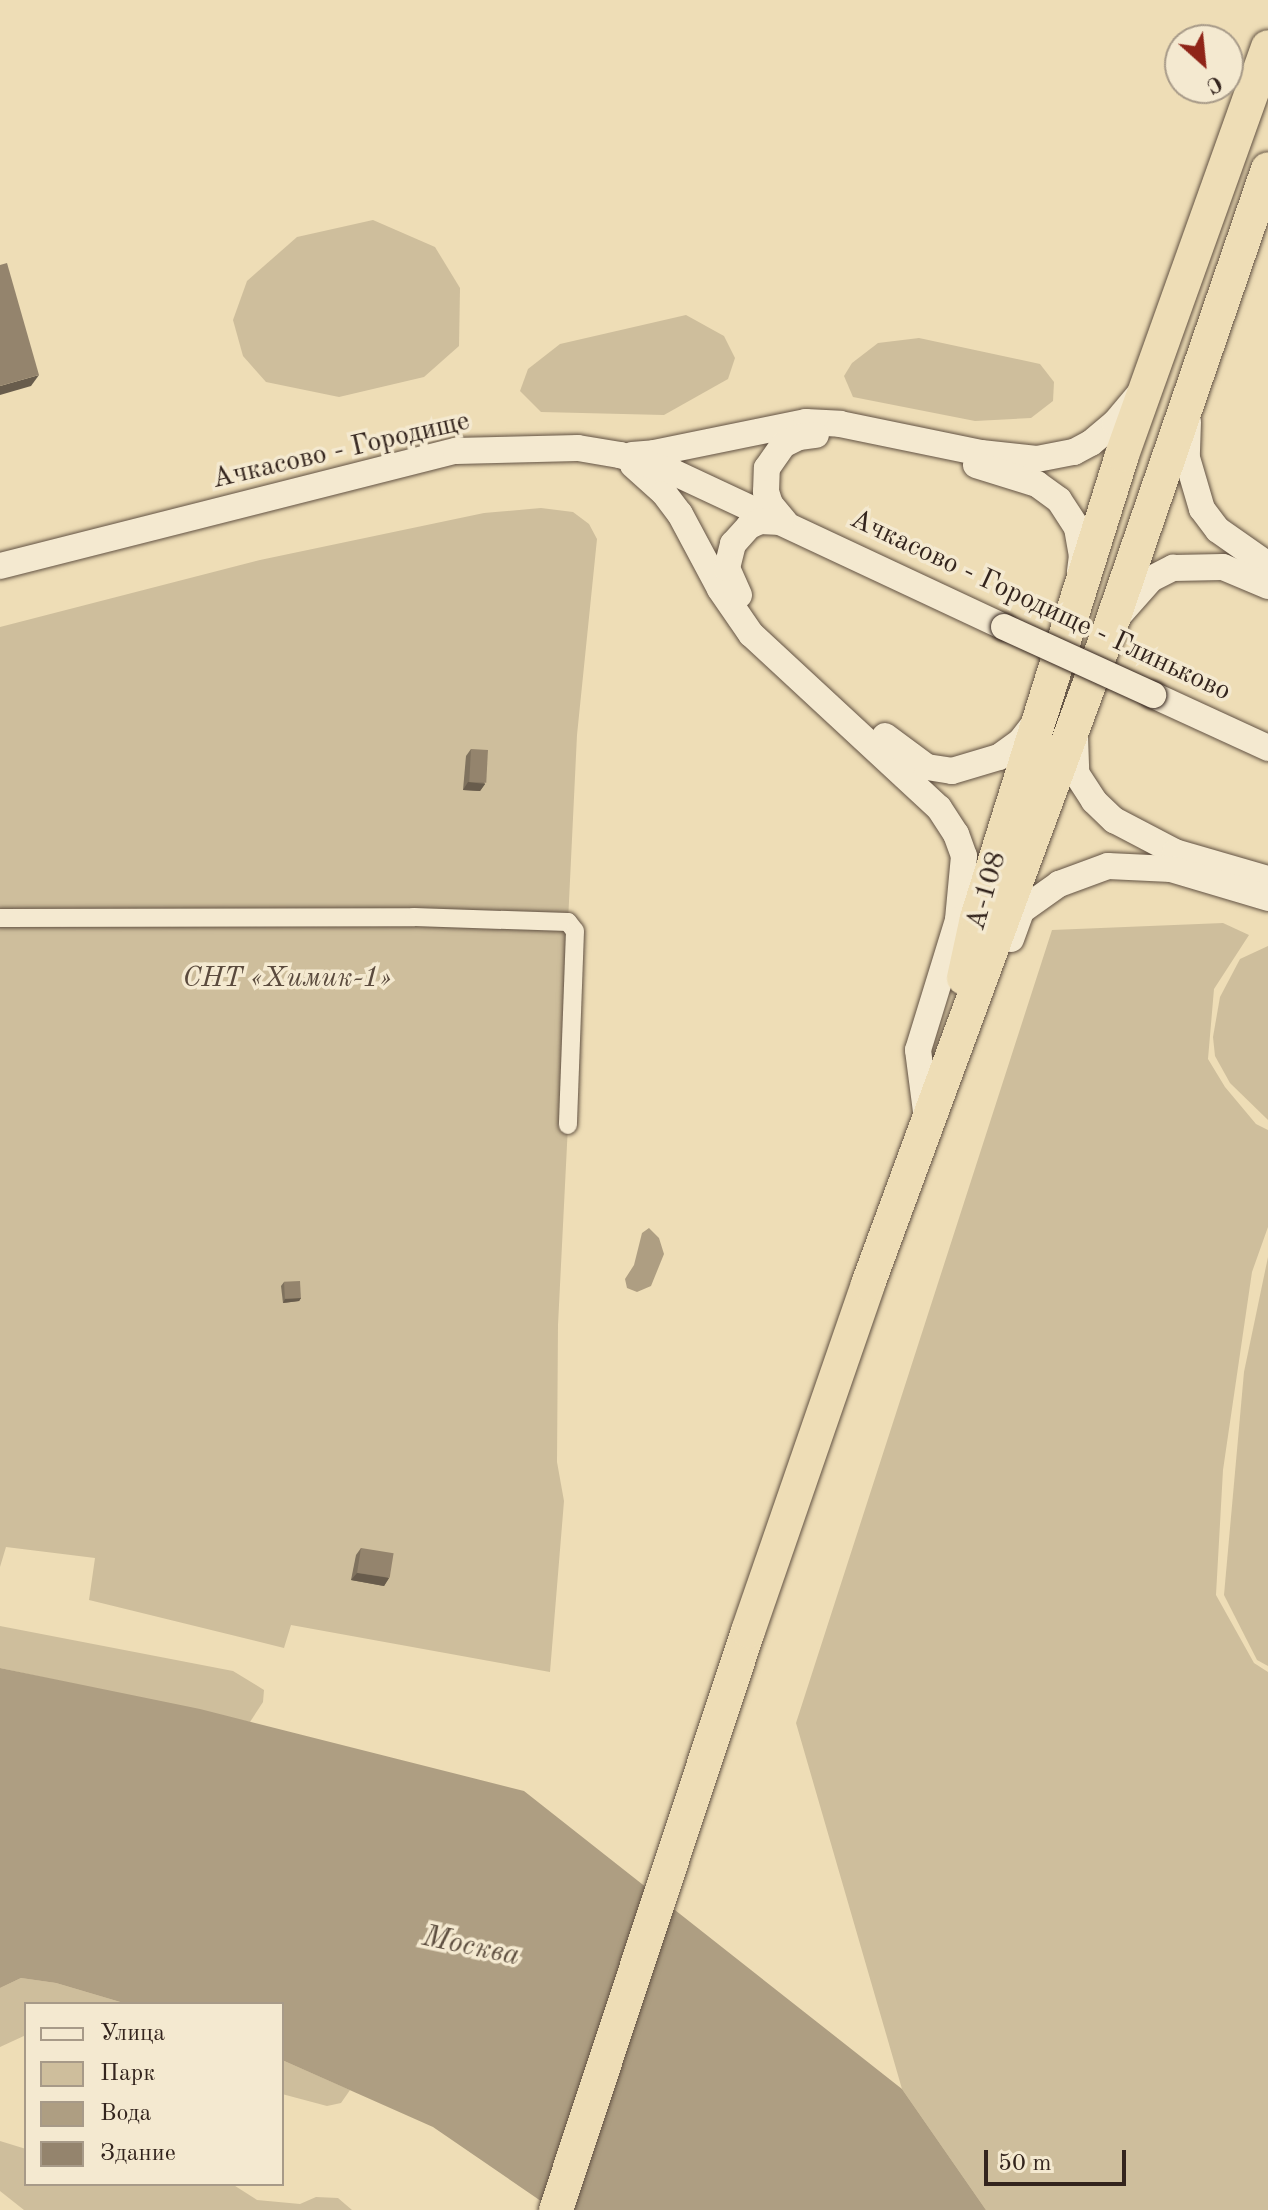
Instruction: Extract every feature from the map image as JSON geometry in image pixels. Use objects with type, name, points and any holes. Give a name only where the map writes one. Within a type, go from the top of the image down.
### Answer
[{"type":"highway","name":"А-108","points":[[944,1071],[977,918],[1145,387],[1268,47]]},
{"type":"highway","name":"А-108","points":[[556,2210],[748,1631],[944,1071],[1003,925],[1110,628],[1268,169]]},
{"type":"street","points":[[620,455],[654,453],[806,422],[840,424],[981,453],[1037,459],[1074,452],[1091,443],[1115,423],[1145,387]]},
{"type":"street","points":[[1189,401],[1187,458],[1202,509],[1218,530],[1268,565]]},
{"type":"street","points":[[785,522],[770,504],[765,479],[772,456],[783,445],[799,437],[812,434],[993,469],[1037,484],[1059,500],[1077,528],[1082,555],[1076,607]]},
{"type":"street","name":"Ачкасово - Городище","points":[[0,566],[456,451],[578,448],[620,455],[673,472],[785,522]]},
{"type":"street","points":[[620,455],[664,493],[720,589],[751,634],[939,808],[956,834],[964,856],[958,920],[918,1050],[927,1122]]},
{"type":"street","points":[[785,522],[760,521],[741,533],[728,555],[731,580],[758,624],[905,755],[927,767],[952,771],[981,765],[1020,742],[1042,714]]},
{"type":"street","name":"Ачкасово - Городище - Глиньково","points":[[785,522],[1268,748]]},
{"type":"street","points":[[1110,628],[1128,602],[1151,579],[1173,568],[1223,567],[1268,586]]},
{"type":"street","points":[[1079,710],[1073,746],[1076,773],[1094,801],[1114,820],[1175,852],[1268,879]]},
{"type":"street","points":[[927,1122],[961,1079],[1021,911],[1059,884],[1108,866],[1171,869],[1268,898]]},
{"type":"street","points":[[0,918],[414,917],[568,922],[575,931],[568,1125]]},
{"type":"green space","points":[[373,220],[435,247],[460,288],[459,346],[424,377],[339,397],[266,382],[243,356],[233,320],[247,281],[297,237]]},
{"type":"green space","points":[[686,315],[724,336],[735,358],[728,379],[664,415],[541,412],[520,391],[528,369],[560,344]]},
{"type":"green space","points":[[919,338],[1040,364],[1054,382],[1053,401],[1031,418],[975,421],[853,397],[844,376],[852,363],[878,343]]},
{"type":"green space","name":"СНТ «Химик-1»","points":[[541,508],[573,512],[589,524],[597,539],[577,735],[568,922],[568,1125],[558,1325],[557,1462],[564,1501],[550,1672],[291,1625],[284,1648],[89,1600],[95,1558],[6,1547],[0,1567],[0,627],[260,560],[484,513]]},
{"type":"green space","points":[[1223,923],[1249,935],[1214,989],[1208,1059],[1225,1087],[1256,1124],[1268,1130],[1268,1227],[1252,1272],[1223,1470],[1216,1595],[1254,1663],[1268,1672],[1268,2210],[986,2210],[902,2089],[796,1723],[1052,930]]},
{"type":"green space","points":[[1268,946],[1268,1120],[1230,1083],[1215,1056],[1213,1037],[1220,997],[1240,959]]},
{"type":"green space","points":[[1268,1257],[1268,1666],[1257,1660],[1224,1595],[1244,1372]]},
{"type":"green space","points":[[0,1626],[233,1671],[264,1690],[263,1702],[250,1722],[0,1668]]},
{"type":"green space","points":[[21,1978],[56,1983],[120,2002],[24,2002],[24,2036],[0,2047],[0,1988]]},
{"type":"green space","points":[[284,2061],[350,2090],[341,2103],[327,2106],[284,2095]]},
{"type":"green space","points":[[0,2141],[24,2148],[24,2186],[235,2186],[257,2200],[300,2204],[316,2197],[338,2198],[352,2210],[24,2210],[0,2191]]},
{"type":"water","points":[[649,1228],[659,1238],[664,1254],[651,1286],[637,1292],[627,1288],[625,1279],[634,1265],[642,1233]]},
{"type":"water","name":"Москва","points":[[0,1668],[200,1709],[524,1791],[902,2089],[986,2210],[554,2210],[433,2127],[284,2061],[284,2002],[120,2002],[56,1983],[21,1978],[0,1988]]},
{"type":"building","points":[[7,263],[39,375],[0,386],[0,265]]},
{"type":"building","points":[[471,749],[488,750],[486,783],[469,782]]},
{"type":"building","points":[[300,1281],[301,1298],[285,1299],[284,1282]]},
{"type":"building","points":[[361,1548],[394,1553],[390,1578],[357,1573]]}]
